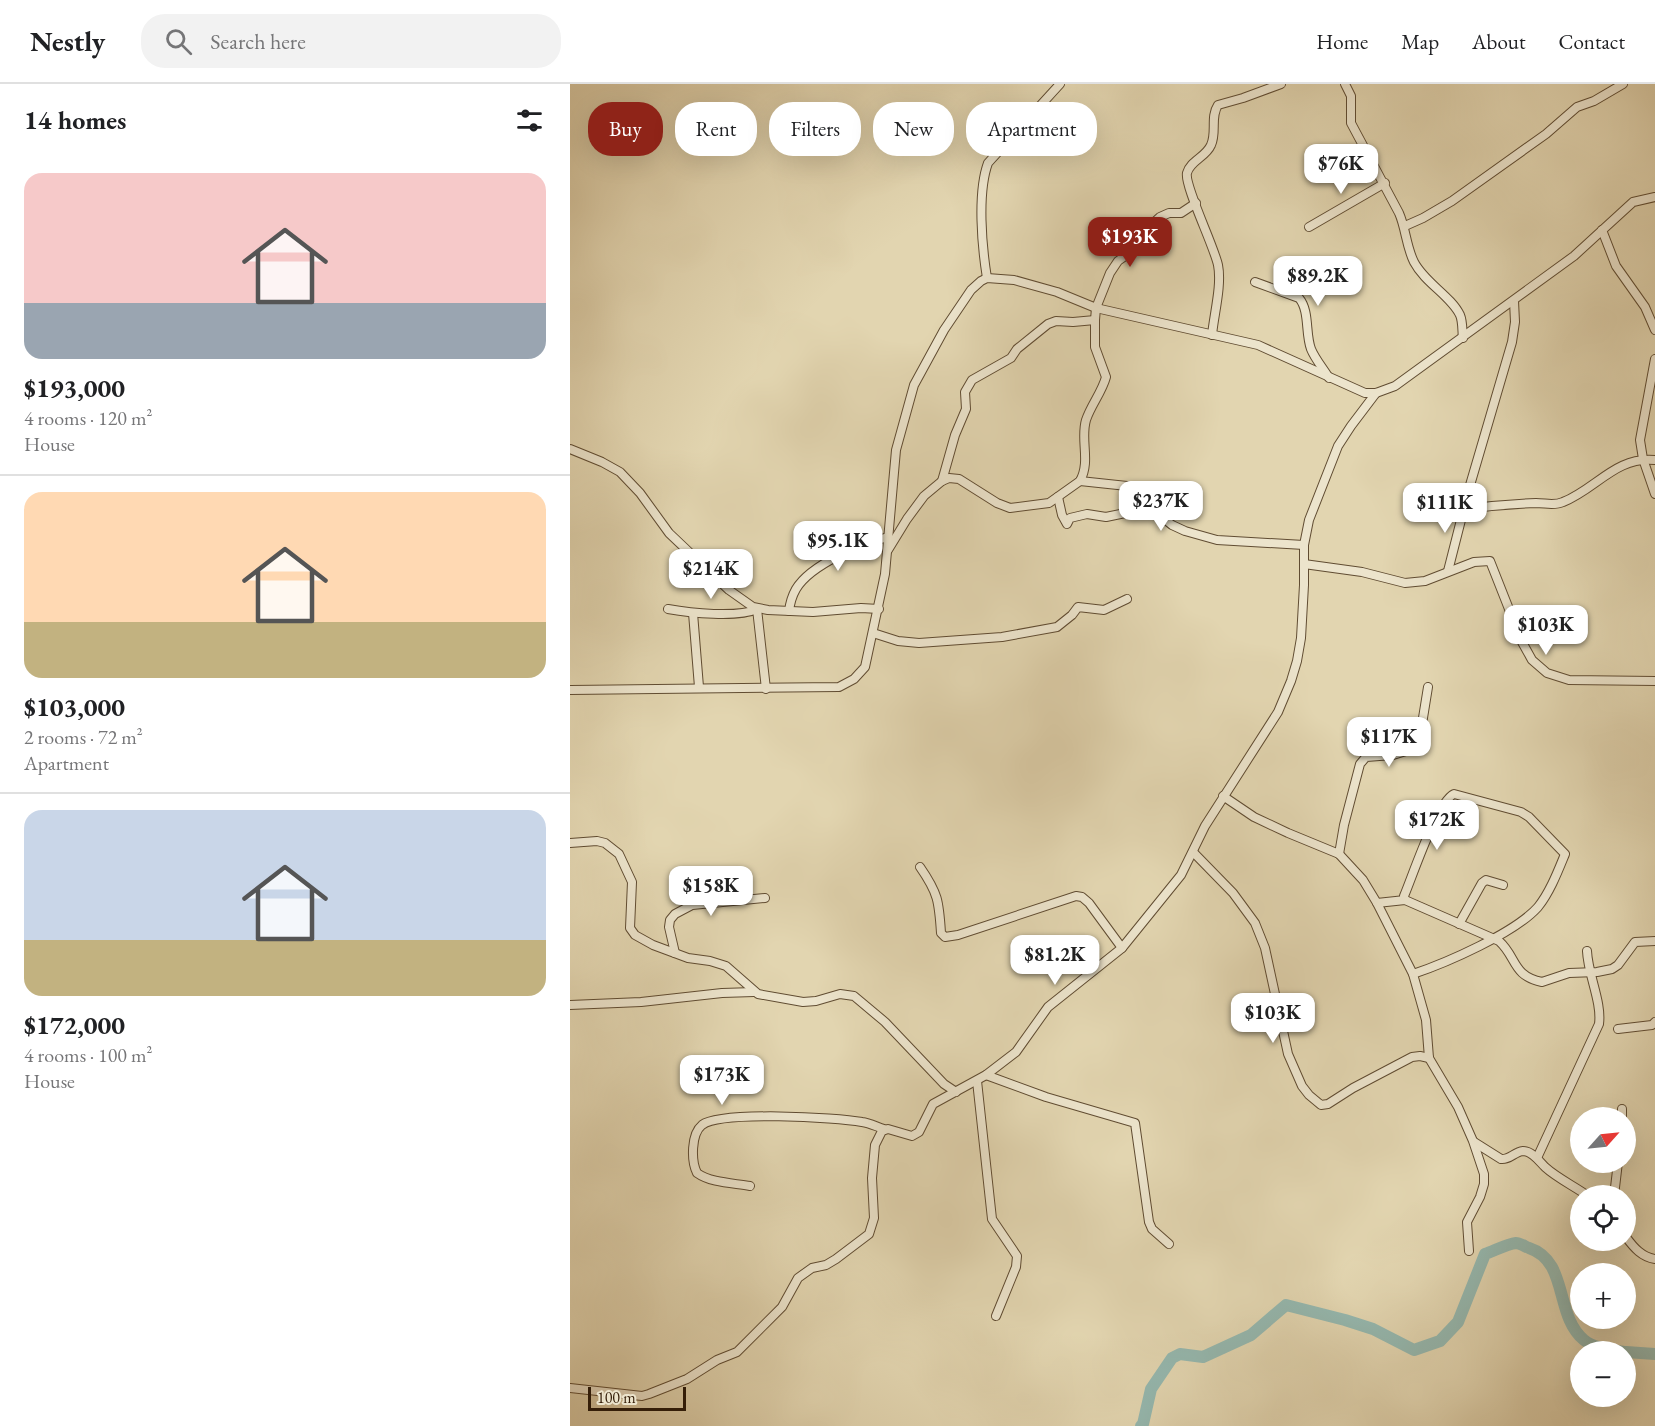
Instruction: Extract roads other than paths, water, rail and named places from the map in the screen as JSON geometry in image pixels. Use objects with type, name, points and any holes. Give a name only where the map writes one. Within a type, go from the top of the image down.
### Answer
[{"type":"street","points":[[987,278],[982,242],[985,170],[993,157],[1060,84]]},
{"type":"street","points":[[1212,335],[1219,274],[1212,245],[1186,180],[1187,174],[1189,168],[1211,146],[1214,135],[1214,117],[1218,105],[1281,84]]},
{"type":"street","points":[[1404,226],[1452,201],[1497,167],[1546,135],[1577,107],[1594,101],[1623,84]]},
{"type":"street","points":[[1348,85],[1351,96],[1351,123],[1362,147],[1385,183],[1404,226],[1407,246],[1414,262],[1422,274],[1460,314],[1463,338]]},
{"type":"street","points":[[1309,227],[1385,183]]},
{"type":"street","points":[[570,690],[839,687],[854,679],[865,666],[879,609],[888,551],[896,450],[914,385],[971,290],[987,278],[1014,280],[1096,308],[1258,345],[1330,379],[1365,393],[1376,393],[1395,386],[1514,301],[1574,256],[1633,202],[1655,197]]},
{"type":"street","points":[[1080,481],[1086,450],[1084,432],[1086,421],[1106,377],[1095,347],[1096,308],[1114,267],[1134,249],[1146,230],[1162,215],[1181,213],[1196,203]]},
{"type":"street","points":[[1602,230],[1616,266],[1646,307],[1655,330]]},
{"type":"street","points":[[1255,282],[1299,298],[1305,306],[1306,329],[1311,349],[1330,379]]},
{"type":"street","points":[[1448,571],[1466,509],[1468,492],[1512,342],[1515,322],[1514,301]]},
{"type":"street","points":[[942,481],[955,435],[966,409],[965,392],[972,380],[1011,358],[1017,349],[1048,324],[1056,321],[1095,320]]},
{"type":"street","points":[[1655,359],[1640,440],[1643,459],[1655,494]]},
{"type":"street","points":[[750,1186],[704,1178],[697,1173],[694,1136],[702,1125],[715,1119],[730,1118],[813,1118],[864,1122],[884,1129],[915,1135],[919,1132],[930,1107],[936,1102],[986,1076],[1016,1052],[1052,1003],[1075,988],[1122,948],[1181,875],[1205,826],[1223,796],[1265,735],[1291,681],[1301,638],[1304,546],[1309,520],[1335,453],[1351,426],[1376,393]]},
{"type":"street","points":[[570,449],[620,472],[640,493],[669,533],[741,600],[757,609],[789,611],[879,609]]},
{"type":"street","points":[[1466,509],[1539,503],[1553,505],[1563,502],[1611,470],[1643,459],[1655,460]]},
{"type":"street","points":[[888,551],[924,496],[949,478],[959,479],[997,503],[1010,508],[1039,505],[1058,497],[1080,481],[1127,486]]},
{"type":"street","points":[[1058,497],[1062,515],[1067,524],[1070,518],[1087,514],[1106,517],[1130,512],[1146,513],[1162,517],[1185,531],[1217,540],[1278,542],[1304,546]]},
{"type":"street","points":[[789,611],[791,598],[807,576],[862,544],[888,537]]},
{"type":"street","points":[[1304,564],[1362,572],[1405,583],[1425,581],[1474,562],[1490,561],[1522,642],[1533,660],[1547,673],[1569,680],[1655,681]]},
{"type":"street","points":[[873,633],[898,641],[919,643],[1002,637],[1057,627],[1078,607],[1104,610],[1127,599]]},
{"type":"street","points":[[668,609],[693,613],[748,613],[757,609]]},
{"type":"street","points":[[757,609],[766,689]]},
{"type":"street","points":[[693,613],[699,687]]},
{"type":"street","points":[[1339,854],[1360,764],[1366,757],[1393,755],[1415,745],[1422,724],[1428,687]]},
{"type":"street","points":[[1405,900],[1404,896],[1433,825],[1450,795],[1458,793],[1497,807],[1521,812],[1529,817],[1565,854],[1546,894],[1537,908],[1524,920],[1493,938],[1431,968],[1413,974]]},
{"type":"street","points":[[1223,796],[1271,825],[1339,854],[1363,880],[1377,903],[1413,974],[1426,1020],[1430,1058],[1458,1107],[1484,1174],[1480,1197],[1467,1222],[1469,1251]]},
{"type":"street","points":[[570,843],[597,841],[615,849],[627,867],[632,882],[630,928],[644,941],[688,958],[726,966],[754,992],[765,997],[803,1002],[840,994],[854,996],[885,1022],[944,1084],[956,1092]]},
{"type":"street","points":[[1193,852],[1233,893],[1255,923],[1261,936],[1288,1054],[1302,1086],[1313,1100],[1321,1105],[1328,1104],[1412,1057],[1430,1058]]},
{"type":"street","points":[[920,867],[934,887],[940,910],[941,933],[945,937],[958,935],[1076,896],[1082,897],[1089,903],[1122,948]]},
{"type":"street","points":[[1459,924],[1482,883],[1486,880],[1503,885]]},
{"type":"street","points":[[675,953],[669,927],[670,920],[683,909],[693,905],[765,898]]},
{"type":"street","points":[[1377,903],[1405,900],[1493,938],[1505,947],[1516,968],[1542,982],[1569,974],[1604,972],[1618,965],[1635,942],[1655,941]]},
{"type":"street","points":[[1537,1158],[1597,1032],[1600,1010],[1589,972],[1587,951]]},
{"type":"street","points":[[570,1005],[641,1002],[722,993],[754,992]]},
{"type":"street","points":[[1618,1029],[1644,1026],[1655,1022]]},
{"type":"street","points":[[986,1076],[1036,1094],[1135,1123],[1149,1222],[1152,1229],[1169,1244]]},
{"type":"street","points":[[977,1081],[992,1219],[1017,1256],[1016,1268],[996,1316]]},
{"type":"street","points":[[570,1388],[638,1395],[649,1394],[687,1379],[717,1360],[736,1352],[782,1306],[798,1278],[812,1268],[830,1263],[869,1234],[874,1218],[875,1145],[884,1129]]},
{"type":"street","points":[[1473,1141],[1506,1160],[1524,1151],[1537,1158],[1552,1173],[1571,1185]]},
{"type":"street","points":[[1636,1250],[1648,1258],[1655,1259]]},
{"type":"waterway","points":[[1141,1426],[1151,1389],[1172,1358],[1180,1354],[1203,1357],[1251,1335],[1286,1305],[1373,1329],[1414,1350],[1440,1341],[1458,1322],[1485,1254],[1516,1243],[1542,1255],[1550,1264],[1556,1276],[1568,1317],[1585,1341]]},
{"type":"waterway","points":[[1636,1353],[1655,1354]]}]
